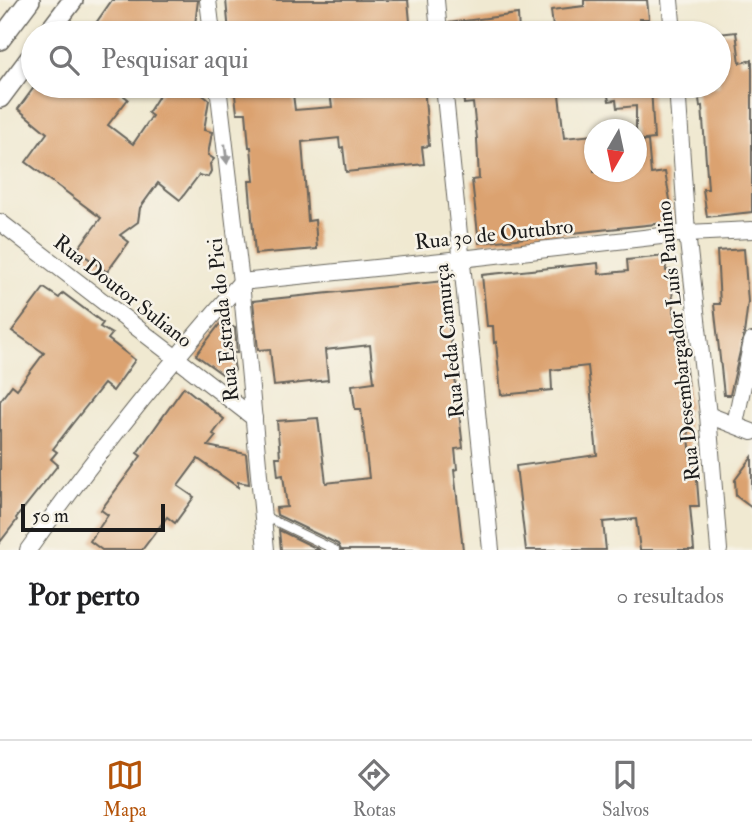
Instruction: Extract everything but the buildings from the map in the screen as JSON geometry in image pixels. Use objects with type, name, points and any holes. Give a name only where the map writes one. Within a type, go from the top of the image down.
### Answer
[{"type":"street","points":[[0,40],[30,0]]},
{"type":"street","points":[[57,21],[73,0]]},
{"type":"street","points":[[208,0],[211,21]]},
{"type":"street","points":[[436,0],[438,21]]},
{"type":"street","points":[[670,0],[672,21]]},
{"type":"street","points":[[0,98],[21,70]]},
{"type":"street","name":"Rua Estrada do Pici","points":[[219,98],[241,282],[267,550]]},
{"type":"street","name":"Rua Ieda Camurça","points":[[445,98],[491,550]]},
{"type":"street","name":"Rua Desembargador Luís Paulino","points":[[678,98],[687,233],[708,415],[719,550]]},
{"type":"street","name":"Rua Doutor Suliano","points":[[0,222],[254,418]]},
{"type":"street","name":"Rua 30 de Outubro","points":[[241,282],[461,260],[687,233],[752,230]]},
{"type":"street","points":[[29,550],[66,496],[175,359],[241,282]]},
{"type":"street","points":[[735,424],[752,341]]},
{"type":"street","points":[[708,415],[752,432]]},
{"type":"lane","points":[[262,515],[335,550]]}]
